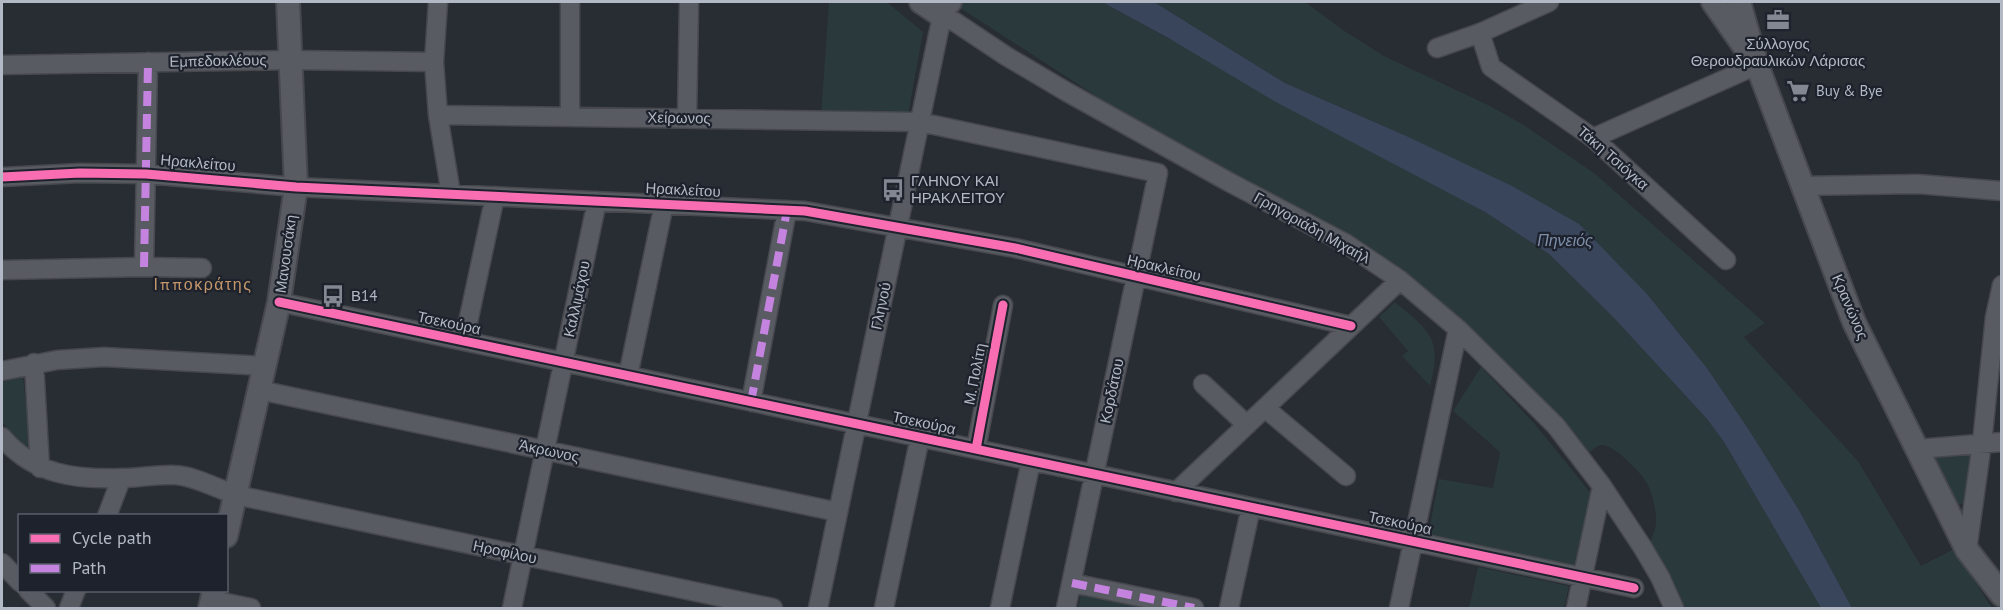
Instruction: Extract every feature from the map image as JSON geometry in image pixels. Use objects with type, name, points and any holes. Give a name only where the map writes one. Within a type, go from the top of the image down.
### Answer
[{"type":"street","name":"Μανουσάκη","points":[[228,529],[279,302],[296,187],[288,2]]},
{"type":"street","points":[[438,2],[434,62],[438,115],[451,194]]},
{"type":"street","points":[[570,2],[570,117]]},
{"type":"street","points":[[687,118],[689,2]]},
{"type":"street","points":[[921,2],[946,7]]},
{"type":"street","points":[[1437,48],[1480,33],[1549,2]]},
{"type":"street","points":[[1593,138],[1757,65],[1713,2]]},
{"type":"street","name":"Κρανώνος","points":[[1739,2],[1757,65],[1854,322],[1967,550],[2001,595]]},
{"type":"street","name":"Γληνού","points":[[818,609],[946,7]]},
{"type":"street","name":"Γρηγοριάδη Μιχαήλ","points":[[946,7],[955,22],[1006,56],[1228,182],[1344,243],[1400,280],[1458,329],[1556,426],[1602,486],[1660,577],[1674,609]]},
{"type":"street","name":"Τάκη Τσιόγκα","points":[[1480,33],[1491,67],[1593,138],[1726,260]]},
{"type":"street","name":"Εμπεδοκλέους","points":[[2,65],[291,60],[434,62]]},
{"type":"street","points":[[144,267],[148,62]]},
{"type":"street","name":"Χείρωνος","points":[[438,115],[920,122],[1158,173]]},
{"type":"street","name":"Ηρακλείτου","points":[[2,177],[80,173],[146,174],[296,187],[805,210],[1015,248],[1351,326]]},
{"type":"street","name":"Κορδάτου","points":[[1066,609],[1158,173]]},
{"type":"street","points":[[1802,186],[1918,184],[2001,191]]},
{"type":"street","points":[[464,341],[495,196]]},
{"type":"street","name":"Καλλιμάχου","points":[[512,609],[597,201]]},
{"type":"street","points":[[628,376],[664,204]]},
{"type":"street","points":[[751,402],[787,210]]},
{"type":"street","points":[[2,270],[201,268]]},
{"type":"street","points":[[1176,492],[1400,280]]},
{"type":"street","points":[[1967,550],[1982,443],[1991,346],[2001,285]]},
{"type":"street","name":"Τσεκούρα","points":[[279,302],[1634,588]]},
{"type":"street","name":"Μ. Πολίτη","points":[[976,449],[1003,305]]},
{"type":"street","points":[[1400,609],[1458,329]]},
{"type":"street","points":[[2,371],[64,359],[121,357],[264,366]]},
{"type":"street","points":[[34,363],[40,468]]},
{"type":"street","points":[[1203,384],[1247,425]]},
{"type":"street","name":"Άκρωνος","points":[[259,390],[838,512]]},
{"type":"street","points":[[1265,408],[1346,477]]},
{"type":"street","points":[[2,437],[16,451],[40,468]]},
{"type":"street","points":[[884,609],[920,437]]},
{"type":"street","points":[[1917,449],[2001,442]]},
{"type":"street","points":[[1000,609],[1031,461]]},
{"type":"street","name":"Ηροφίλου","points":[[40,468],[82,477],[182,476],[236,495],[773,609]]},
{"type":"street","points":[[107,514],[121,478]]},
{"type":"street","points":[[1576,609],[1602,486]]},
{"type":"street","points":[[1229,609],[1251,507]]},
{"type":"street","points":[[2,563],[18,580]]},
{"type":"street","points":[[1072,583],[1194,609]]},
{"type":"street","points":[[29,592],[46,609]]},
{"type":"street","points":[[69,609],[76,592]]},
{"type":"street","points":[[212,600],[251,609]]},
{"type":"shaded area","points":[[829,2],[887,2],[923,32],[908,115],[821,115]]},
{"type":"shaded area","points":[[951,2],[1102,2],[1485,212],[1549,254],[1614,318],[1707,419],[1724,442],[1821,608],[1682,608],[1650,543],[1656,520],[1654,502],[1649,488],[1645,480],[1626,459],[1613,449],[1602,445],[1590,452],[1535,397],[1349,237],[1124,114]]},
{"type":"shaded area","points":[[1154,2],[1305,2],[1384,56],[1490,106],[1522,124],[1594,173],[1765,323],[1744,337],[1858,461],[1921,566],[1954,549],[1992,608],[1852,608],[1799,510],[1749,430],[1707,368],[1647,294],[1402,134],[1285,83]]},
{"type":"shaded area","points":[[1395,302],[1417,321],[1434,346],[1434,370],[1430,386],[1402,356],[1408,351],[1379,317]]},
{"type":"shaded area","points":[[1481,367],[1534,423],[1593,496],[1578,570],[1427,540],[1439,479],[1493,488],[1500,452],[1453,411]]},
{"type":"shaded area","points":[[23,377],[31,448],[14,437],[2,422],[2,382]]},
{"type":"shaded area","points":[[1973,449],[1968,502],[1956,505],[1933,456]]},
{"type":"shaded area","points":[[1478,567],[1569,586],[1564,608],[1469,608]]},
{"type":"shaded area","points":[[1081,595],[1149,608],[1078,608]]},
{"type":"water","name":"Πηνειός","points":[[1102,2],[1154,2],[1285,83],[1402,134],[1512,186],[1579,224],[1647,294],[1707,368],[1799,510],[1852,608],[1821,608],[1724,442],[1707,419],[1614,318],[1549,254],[1485,212],[1274,101],[1170,39]]},
{"type":"marked path","points":[[144,267],[148,62]]},
{"type":"marked path","points":[[751,402],[787,210]]},
{"type":"marked path","points":[[1072,583],[1194,608]]},
{"type":"cycle path","points":[[2,177],[80,173],[146,174],[296,187],[805,211],[1015,248],[1351,326]]},
{"type":"cycle path","points":[[279,302],[1634,588]]},
{"type":"cycle path","points":[[976,449],[1003,305]]},
{"type":"place","name":"Σύλλογος Θερουδραυλικών Λάρισας","points":[[1778,20]]},
{"type":"place","name":"Buy & Bye","points":[[1798,91]]},
{"type":"place","name":"ΓΛΗΝΟΥ ΚΑΙ ΗΡΑΚΛΕΙΤΟΥ","points":[[893,190]]},
{"type":"place","name":"Β14","points":[[333,296]]},
{"type":"district","name":"Ιπποκράτης","points":[[203,284]]}]
